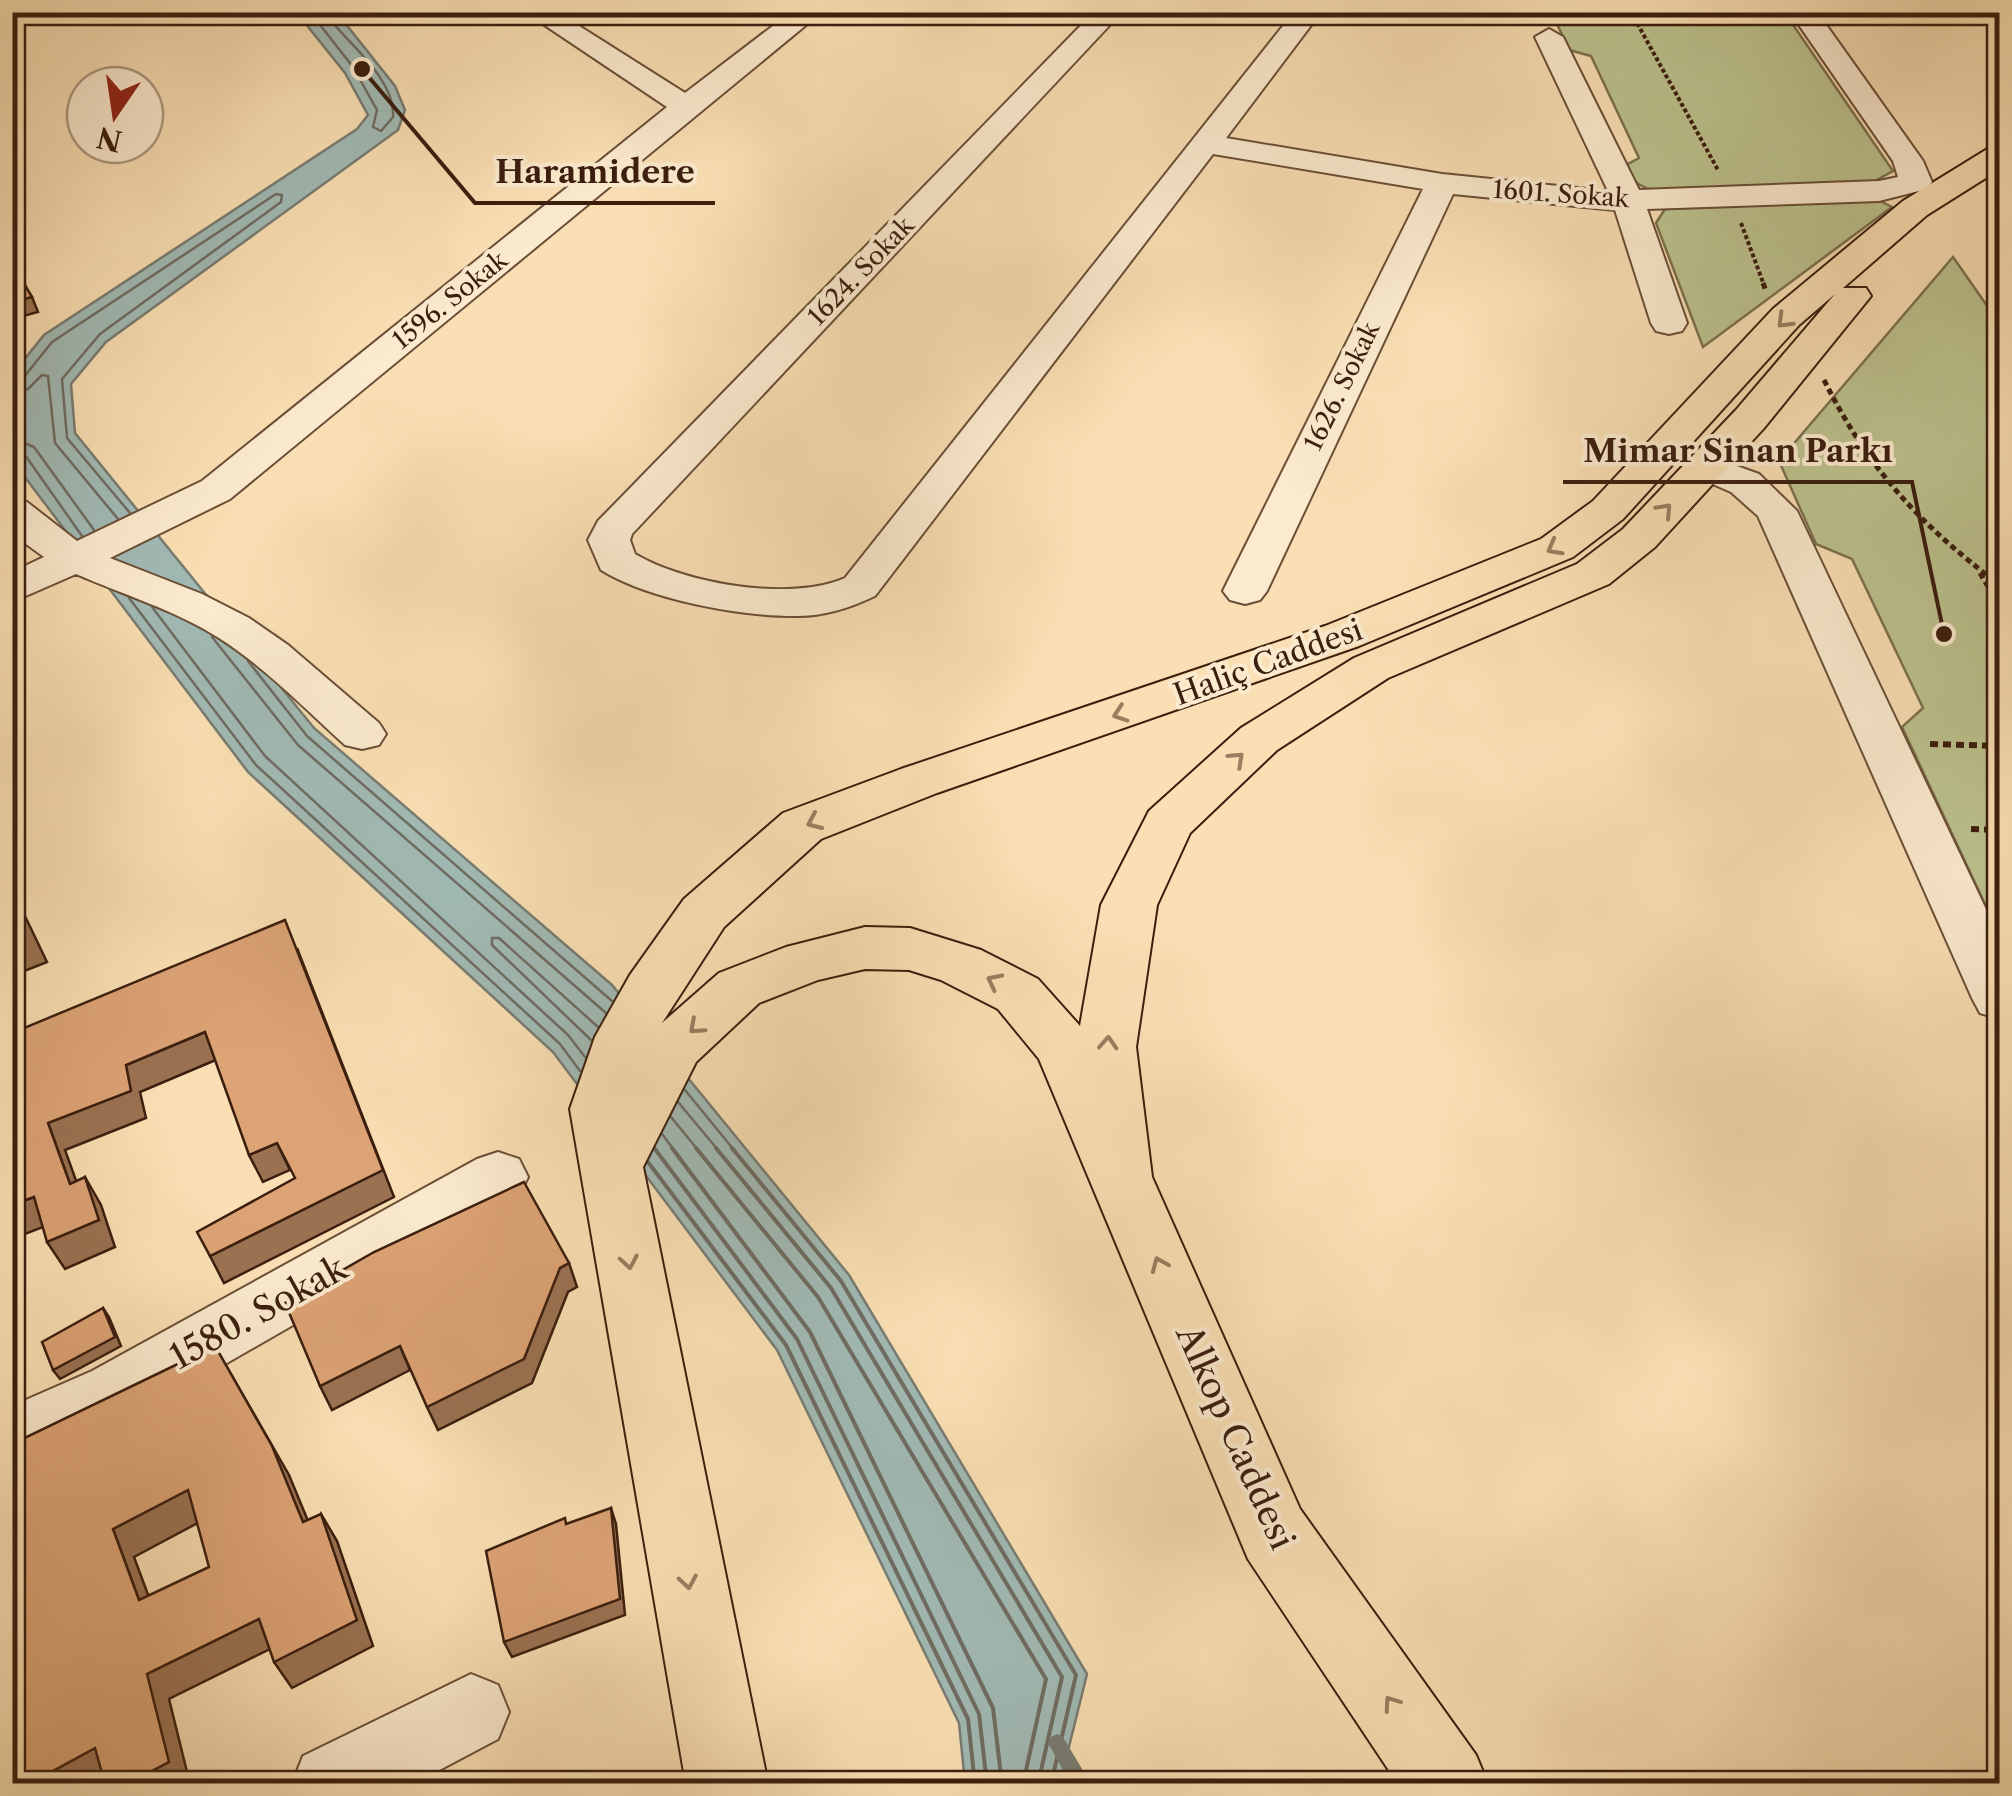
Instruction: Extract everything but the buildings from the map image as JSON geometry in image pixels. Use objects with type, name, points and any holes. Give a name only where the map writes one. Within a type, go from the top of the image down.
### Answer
[{"type":"main road","name":"Haliç Caddesi","points":[[1122,1175],[1106,1046],[1128,905],[1168,824],[1259,739],[1370,668],[1593,574],[1639,538],[1706,467],[1864,282],[1970,182]]},
{"type":"main road","name":"Haliç Caddesi","points":[[612,1166],[601,1109],[625,1037],[650,990],[704,913],[802,826],[918,781],[1342,636],[1558,548],[1608,510],[1786,317],[1915,208],[1970,182]]},
{"type":"main road","points":[[726,1784],[612,1166],[674,1048],[738,988],[806,962],[865,948],[910,949],[961,965],[1018,994],[1064,1048],[1122,1175]]},
{"type":"main road","name":"Alkop Caddesi","points":[[1122,1175],[1274,1534],[1447,1784]]},
{"type":"street","points":[[538,12],[686,106]]},
{"type":"street","name":"1596. Sokak","points":[[12,589],[216,490],[686,106],[808,12]]},
{"type":"street","name":"1624. Sokak","points":[[1109,12],[613,530],[610,551],[616,561],[648,578],[788,603],[825,600],[860,588],[1208,144]]},
{"type":"street","points":[[1208,144],[1308,12]]},
{"type":"street","points":[[1803,12],[1908,161],[1970,182]]},
{"type":"street","points":[[1550,36],[1628,200],[1669,323]]},
{"type":"street","name":"1601. Sokak","points":[[1208,144],[1568,199],[1879,191],[1970,182]]},
{"type":"street","name":"1626. Sokak","points":[[1245,591],[1442,182]]},
{"type":"street","points":[[1706,467],[1745,483],[1776,511],[2000,998]]},
{"type":"street","points":[[12,511],[36,536],[75,559],[208,613],[248,635],[362,734]]},
{"type":"street","name":"1580. Sokak","points":[[12,1439],[116,1392],[498,1177]]},
{"type":"street","points":[[332,1784],[471,1712]]},
{"type":"path","points":[[1680,12],[1704,12]]},
{"type":"path","points":[[1632,15],[1644,13]]},
{"type":"path","points":[[1809,349],[1843,422],[1898,501],[2000,585]]},
{"type":"path","points":[[1978,568],[2000,607]]},
{"type":"path","points":[[1930,744],[2000,746]]},
{"type":"path","points":[[1971,829],[2000,830]]},
{"type":"green space","points":[[1552,13],[1785,13],[1893,171],[1871,183],[1652,190],[1642,186],[1624,166],[1639,158],[1591,56],[1569,50]]},
{"type":"green space","points":[[1878,200],[1892,207],[1703,347],[1656,223],[1665,209]]},
{"type":"green space","points":[[1953,257],[1999,323],[1999,934],[1902,727],[1923,708],[1852,559],[1816,544],[1779,461]]},
{"type":"water","points":[[297,13],[337,13],[395,86],[405,110],[398,130],[106,342],[71,384],[75,433],[314,728],[612,985],[849,1275],[1087,1674],[1060,1783],[965,1783],[959,1723],[777,1350],[553,1052],[248,772],[21,472],[13,449],[15,371],[44,335],[357,129],[368,115],[345,73]]},
{"type":"waterway","points":[[1057,1743],[1082,1784]]},
{"type":"place","name":"Haramidere","points":[[362,69]]},
{"type":"place","name":"Mimar Sinan Parkı","points":[[1944,634]]}]
